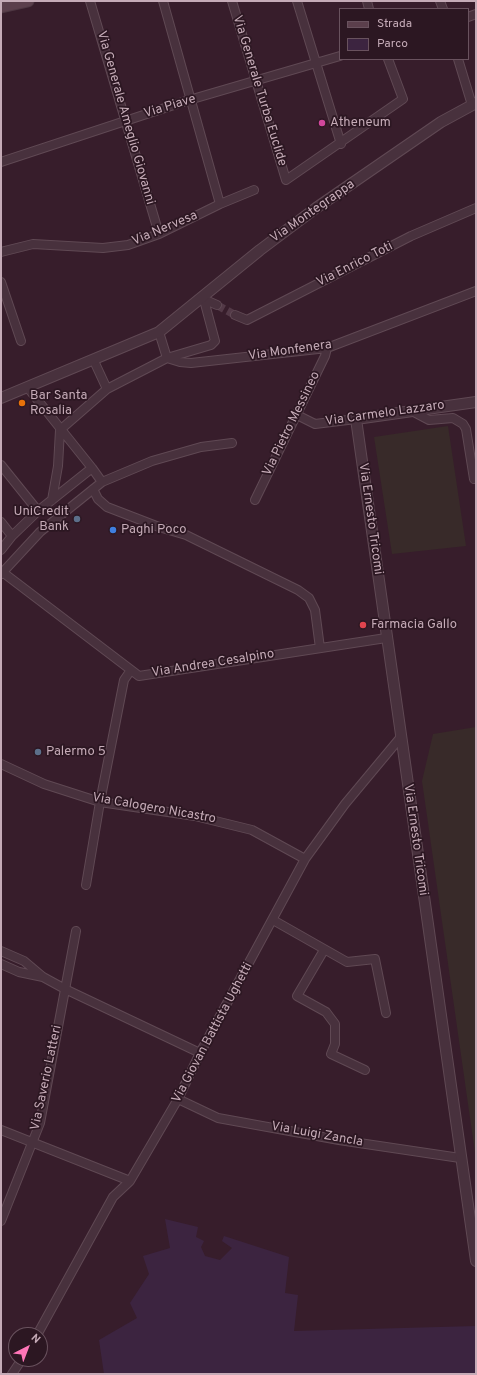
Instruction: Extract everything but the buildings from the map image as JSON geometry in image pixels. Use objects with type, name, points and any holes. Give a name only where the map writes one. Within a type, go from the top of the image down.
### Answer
[{"type":"main road","points":[[1,7],[28,1]]},
{"type":"street","name":"Via Generale Ameglio Giovanni","points":[[90,1],[159,234]]},
{"type":"street","points":[[162,1],[189,100],[220,204]]},
{"type":"street","name":"Via Generale Turba Euclide","points":[[232,1],[255,82],[286,180],[341,144]]},
{"type":"street","points":[[297,1],[341,144],[403,99],[388,60]]},
{"type":"street","name":"Via Piave","points":[[1,162],[125,120],[339,56]]},
{"type":"street","points":[[458,60],[474,104]]},
{"type":"street","name":"Via Montegrappa","points":[[1,398],[159,332],[203,299],[260,250],[316,208],[441,122],[474,104]]},
{"type":"street","name":"Via Nervesa","points":[[1,252],[34,244],[115,248],[159,234],[220,204],[254,190]]},
{"type":"street","name":"Via Enrico Toti","points":[[235,315],[247,320],[411,236],[476,208]]},
{"type":"street","points":[[1,282],[21,341]]},
{"type":"street","name":"Via Monfenera","points":[[167,358],[180,362],[191,363],[327,348],[476,291]]},
{"type":"street","points":[[203,299],[217,305]]},
{"type":"street","points":[[52,500],[58,466],[60,430],[106,389],[167,358],[211,345],[216,341],[203,299]]},
{"type":"street","points":[[159,332],[167,358]]},
{"type":"street","name":"Via Pietro Messineo","points":[[255,500],[297,415],[327,348]]},
{"type":"street","points":[[94,360],[106,389]]},
{"type":"street","points":[[28,388],[102,482]]},
{"type":"street","name":"Via Carmelo Lazzaro","points":[[297,415],[315,424],[475,404]]},
{"type":"street","points":[[412,411],[429,420],[453,418],[463,424],[466,429],[474,479]]},
{"type":"street","name":"Via Ernesto Tricomi","points":[[356,419],[400,738],[476,1261]]},
{"type":"street","points":[[1,572],[40,532],[102,482],[152,461],[201,447],[232,443]]},
{"type":"street","points":[[1,465],[38,511]]},
{"type":"street","points":[[1,550],[12,536],[38,511],[92,468]]},
{"type":"street","points":[[93,489],[98,499],[107,507],[159,527],[186,534],[298,590],[309,598],[315,610],[320,648]]},
{"type":"street","points":[[1,522],[12,536]]},
{"type":"street","name":"Via Andrea Cesalpino","points":[[1,572],[139,676],[386,638]]},
{"type":"street","points":[[86,885],[100,802],[124,680],[131,670]]},
{"type":"street","name":"Via Giovan Battista Ughetti","points":[[41,1327],[114,1197],[130,1181],[178,1098],[200,1054],[305,859],[345,804],[400,738]]},
{"type":"street","name":"Via Calogero Nicastro","points":[[1,764],[44,784],[100,802],[195,816],[252,830],[305,859]]},
{"type":"street","points":[[273,920],[347,962],[375,959],[386,1013]]},
{"type":"street","name":"Via Saverio Latteri","points":[[1,1221],[40,1123],[76,931]]},
{"type":"street","points":[[324,950],[298,996],[326,1012],[335,1024],[335,1044],[331,1054],[365,1070]]},
{"type":"street","points":[[1,951],[24,961],[43,977],[65,989],[200,1054]]},
{"type":"street","points":[[1,964],[19,972],[43,977]]},
{"type":"street","name":"Via Luigi Zancla","points":[[178,1098],[218,1118],[338,1140],[460,1158]]},
{"type":"street","points":[[1,1130],[130,1181]]},
{"type":"shaded area","points":[[448,426],[466,546],[392,554],[374,437]]},
{"type":"shaded area","points":[[476,727],[476,1160],[422,781],[433,734]]},
{"type":"green space","points":[[165,1219],[198,1227],[196,1237],[204,1241],[201,1247],[205,1256],[220,1260],[232,1248],[222,1241],[224,1236],[289,1257],[285,1293],[298,1295],[294,1331],[476,1326],[476,1374],[104,1374],[99,1340],[137,1318],[130,1303],[149,1274],[143,1256],[170,1248]]},
{"type":"tunnel","points":[[217,305],[235,315]]},
{"type":"place","name":"Atheneum","points":[[322,123]]},
{"type":"place","name":"Bar Santa Rosalia","points":[[22,403]]},
{"type":"place","name":"UniCredit Bank","points":[[77,519]]},
{"type":"place","name":"Paghi Poco","points":[[113,530]]},
{"type":"place","name":"Farmacia Gallo","points":[[363,625]]},
{"type":"place","name":"Palermo 5","points":[[38,752]]}]
